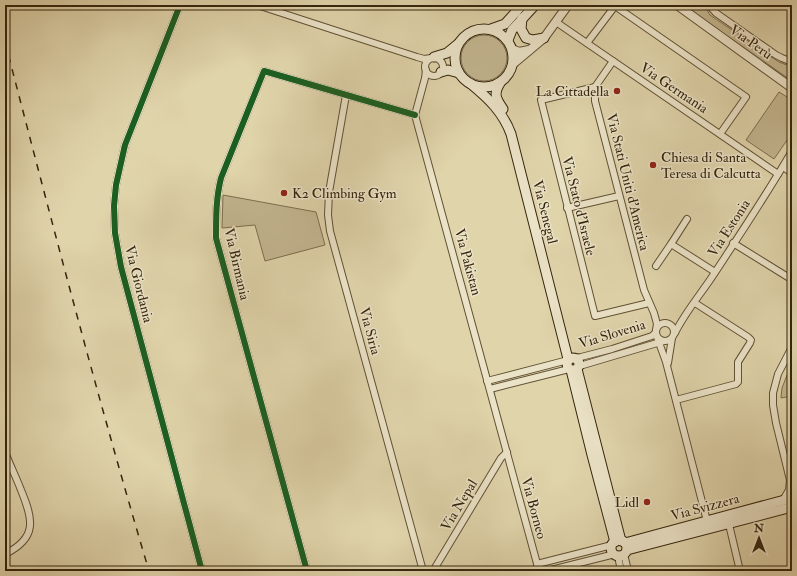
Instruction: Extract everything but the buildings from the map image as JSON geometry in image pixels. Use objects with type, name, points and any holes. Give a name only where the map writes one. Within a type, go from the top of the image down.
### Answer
[{"type":"main road","points":[[491,30],[505,24],[522,5]]},
{"type":"main road","points":[[458,44],[455,56],[457,68],[466,80],[471,84],[486,87],[500,83],[508,75],[513,64],[510,44],[512,30],[535,5]]},
{"type":"main road","points":[[522,18],[522,29],[526,38],[533,40],[544,38]]},
{"type":"main road","points":[[432,58],[447,52],[458,44],[463,38],[474,31],[484,29],[497,32],[510,44]]},
{"type":"main road","points":[[441,72],[448,70],[460,73]]},
{"type":"main road","name":"Via Senegal","points":[[500,83],[497,88],[496,96],[516,132],[620,548]]},
{"type":"main road","name":"Via Senegal","points":[[471,84],[489,100],[503,116],[511,134],[573,364]]},
{"type":"main road","name":"Via Svizzera","points":[[728,520],[788,499]]},
{"type":"main road","name":"Via Svizzera","points":[[620,548],[728,520],[792,507]]},
{"type":"street","name":"Via Giordania","points":[[180,5],[125,145],[116,185],[114,206],[115,226],[121,267],[202,571]]},
{"type":"street","points":[[257,5],[417,58],[439,59],[442,64],[441,72],[428,77]]},
{"type":"street","points":[[513,64],[544,38],[568,5]]},
{"type":"street","points":[[709,5],[716,13],[782,58],[792,62]]},
{"type":"street","points":[[587,43],[615,6],[746,96],[720,134]]},
{"type":"street","name":"Via Perù","points":[[678,6],[791,86]]},
{"type":"street","name":"Via Germania","points":[[556,22],[778,174]]},
{"type":"street","points":[[510,44],[519,52],[530,50]]},
{"type":"street","points":[[415,115],[428,77],[421,61],[417,58]]},
{"type":"street","points":[[425,69],[426,62],[432,58]]},
{"type":"street","points":[[595,88],[613,61]]},
{"type":"street","name":"Via Birmania","points":[[306,571],[216,238],[217,194],[264,71],[415,115]]},
{"type":"street","name":"Via Stati Uniti d'America","points":[[595,88],[595,102],[637,266],[649,303],[654,313],[657,324],[658,338],[676,400],[708,525]]},
{"type":"street","name":"Via Stato d'Israele","points":[[595,88],[542,100],[567,208],[595,316],[649,303]]},
{"type":"street","name":"Via Siria","points":[[346,95],[329,192],[328,215],[330,231],[423,571]]},
{"type":"street","name":"Via Pakistan","points":[[415,115],[507,452]]},
{"type":"street","name":"Via Estonia","points":[[673,336],[681,320],[695,303],[792,151]]},
{"type":"street","points":[[783,167],[792,173]]},
{"type":"street","points":[[567,208],[619,196]]},
{"type":"street","points":[[656,266],[687,219]]},
{"type":"street","points":[[733,243],[791,279],[792,277]]},
{"type":"street","points":[[671,244],[715,272]]},
{"type":"street","points":[[676,400],[736,384],[738,382],[738,362],[751,340],[695,303]]},
{"type":"street","name":"Via Stati Uniti d'America","points":[[654,313],[668,323]]},
{"type":"street","name":"Via Estonia","points":[[668,323],[674,322],[684,316]]},
{"type":"street","points":[[668,323],[674,327],[673,336],[670,340],[658,338],[660,324],[668,323]]},
{"type":"street","name":"Via Slovenia","points":[[490,389],[573,364],[581,357],[652,336],[658,338]]},
{"type":"street","name":"Via Stati Uniti d'America","points":[[667,367],[673,336]]},
{"type":"street","name":"Via Slovenia","points":[[487,381],[573,364],[583,365],[658,338]]},
{"type":"street","points":[[788,499],[791,482],[776,423],[773,401],[774,384],[792,347]]},
{"type":"street","points":[[5,452],[28,507],[31,523],[29,532],[22,543],[5,554]]},
{"type":"street","name":"Via Borneo","points":[[507,452],[539,571]]},
{"type":"street","name":"Via Nepal","points":[[434,571],[501,458],[507,452]]},
{"type":"street","points":[[728,520],[740,571]]},
{"type":"street","name":"Via Svizzera","points":[[537,564],[620,548]]},
{"type":"street","name":"Via Svizzera","points":[[547,571],[620,548]]},
{"type":"street","name":"Via Senegal","points":[[620,548],[621,571]]},
{"type":"street","name":"Via Senegal","points":[[620,548],[628,571]]},
{"type":"shaded area","points":[[684,5],[704,5],[710,15],[779,62],[792,67],[792,81],[694,13]]},
{"type":"shaded area","points":[[489,35],[493,36],[503,45],[506,49],[506,67],[497,77],[489,81],[479,81],[471,77],[462,67],[461,53],[465,45],[475,36]]},
{"type":"shaded area","points":[[779,92],[792,100],[792,133],[774,159],[746,140]]},
{"type":"shaded area","points":[[223,195],[316,212],[325,245],[265,261],[255,225],[222,228]]},
{"type":"shaded area","points":[[789,370],[792,371],[792,396],[781,398],[782,388]]},
{"type":"railway","points":[[5,42],[57,241],[149,571]]},
{"type":"cycle path","points":[[180,5],[125,145],[116,185],[114,206],[115,233],[121,267],[202,571]]},
{"type":"cycle path","points":[[307,571],[216,238],[216,215],[219,185],[264,71],[415,115]]},
{"type":"place","name":"La Cittadella","points":[[617,91]]},
{"type":"place","name":"Chiesa di Santa Teresa di Calcutta","points":[[653,165]]},
{"type":"place","name":"K2 Climbing Gym","points":[[284,193]]},
{"type":"place","name":"Lidl","points":[[647,502]]}]
